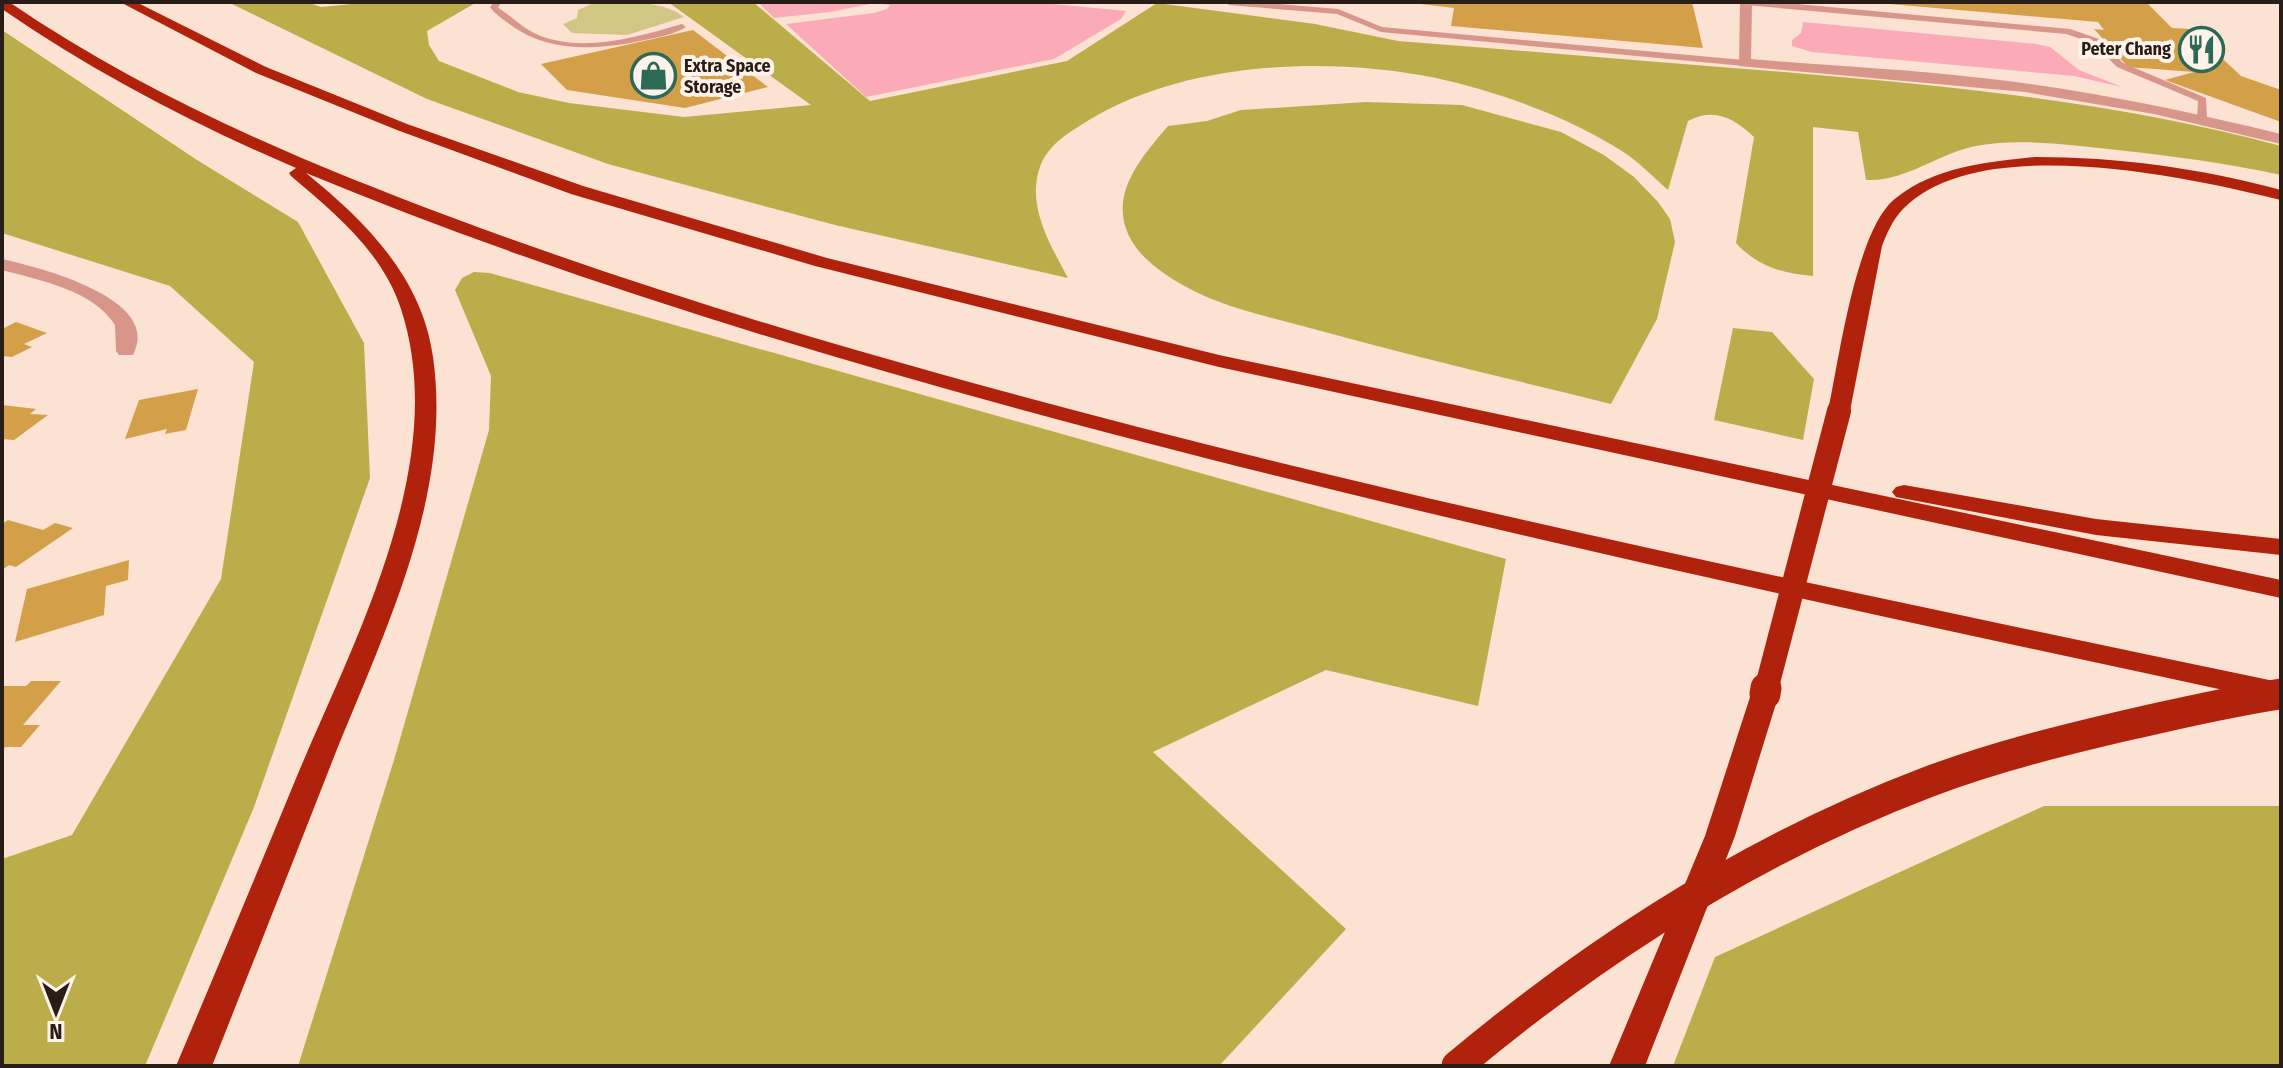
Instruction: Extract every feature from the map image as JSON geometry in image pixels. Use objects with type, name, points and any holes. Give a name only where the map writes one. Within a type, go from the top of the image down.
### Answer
[{"type":"highway","points":[[126,2],[203,43],[323,97],[480,156],[693,226],[879,278],[1131,341],[2281,589]]},
{"type":"highway","points":[[2,3],[117,79],[272,155],[566,265],[693,308],[1031,405],[1430,506],[2281,693]]},
{"type":"highway","points":[[194,1066],[392,579],[414,505],[424,447],[423,348],[409,299],[382,254],[354,219],[272,155]]},
{"type":"highway","points":[[1627,1066],[1720,836],[1765,694],[1839,411],[1873,246],[1883,223],[1902,201],[1925,186],[1945,177],[2001,164],[2069,162],[2183,173],[2281,195]]},
{"type":"highway","points":[[1623,447],[1969,502],[2096,527],[2281,547]]},
{"type":"highway","points":[[1457,1066],[1489,1038],[1650,920],[1775,849],[1928,782],[2084,735],[2281,693]]},
{"type":"street","points":[[1746,2],[1744,63],[1940,78],[2030,90],[2202,119],[2281,139]]},
{"type":"street","points":[[1746,40],[1790,60],[1848,73]]},
{"type":"street","points":[[2,264],[72,286],[112,308],[126,326],[126,351]]},
{"type":"street","points":[[2,284],[27,271]]},
{"type":"lane","points":[[498,2],[494,7],[497,11],[535,37],[570,43],[637,40],[682,27]]},
{"type":"lane","points":[[1229,2],[1338,12],[1381,29],[1744,63]]},
{"type":"lane","points":[[1746,2],[2067,31],[2096,41],[2120,65],[2203,100],[2202,119]]},
{"type":"shaded area","points":[[228,2],[307,2],[321,7],[373,2],[477,2],[427,31],[429,45],[439,61],[518,92],[569,103],[684,117],[811,105],[668,2],[753,2],[870,101],[1067,61],[1157,3],[1315,24],[1398,41],[1909,83],[2097,107],[2281,146],[2281,175],[2220,163],[2029,142],[1976,146],[1895,177],[1866,180],[1858,132],[1813,127],[1813,276],[1802,275],[1762,263],[1736,243],[1754,137],[1731,120],[1706,115],[1688,121],[1668,190],[1634,159],[1601,138],[1556,116],[1484,90],[1394,71],[1304,66],[1258,69],[1169,85],[1128,100],[1089,120],[1050,150],[1041,164],[1037,179],[1038,209],[1047,238],[1068,278],[835,225],[608,164],[427,99]]},
{"type":"shaded area","points":[[596,2],[655,5],[684,17],[627,35],[572,33],[563,24],[577,18],[578,10]]},
{"type":"shaded area","points":[[758,2],[1032,2],[1126,11],[1121,19],[1054,59],[866,97],[786,24],[874,13],[890,5],[875,3],[774,18]]},
{"type":"shaded area","points":[[1803,22],[2036,44],[2050,47],[2079,70],[2122,87],[2074,76],[1812,52],[1792,46],[1792,40],[1801,33]]},
{"type":"shaded area","points":[[2,30],[197,160],[298,222],[364,343],[370,478],[254,807],[145,1066],[2,1066],[2,859],[72,835],[221,579],[254,362],[170,286],[2,233]]},
{"type":"shaded area","points":[[1366,102],[1462,105],[1561,132],[1604,155],[1634,177],[1658,202],[1670,219],[1675,242],[1657,319],[1611,404],[1228,305],[1170,278],[1133,243],[1125,226],[1124,195],[1137,166],[1168,126],[1207,121],[1241,110]]},
{"type":"shaded area","points":[[474,272],[490,273],[1506,559],[1478,706],[1326,670],[1153,752],[1346,929],[1219,1066],[298,1066],[394,760],[489,430],[491,376],[455,290],[462,278]]},
{"type":"shaded area","points":[[1733,328],[1772,332],[1814,379],[1803,440],[1714,420]]},
{"type":"shaded area","points":[[2044,806],[2281,806],[2281,1066],[1673,1066],[1715,957]]},
{"type":"building","points":[[1404,2],[1692,2],[1703,48],[1451,26],[1454,8]]},
{"type":"building","points":[[1866,2],[2146,2],[2172,28],[2191,29],[2241,76],[2281,90],[2281,122],[2165,80],[2194,72],[2128,67],[2094,29],[2104,30],[2098,22]]},
{"type":"building","name":"Extra Space Storage","points":[[693,30],[768,87],[685,108],[567,90],[541,64]]},
{"type":"building","points":[[16,322],[47,333],[24,344],[32,347],[12,357],[2,356],[2,329]]},
{"type":"building","points":[[198,389],[186,430],[165,434],[167,429],[125,439],[139,400]]},
{"type":"building","points":[[2,405],[36,409],[30,414],[48,415],[14,440],[2,439]]},
{"type":"building","points":[[8,520],[43,530],[55,523],[73,528],[16,567],[9,565],[2,570],[2,524]]},
{"type":"building","points":[[129,560],[128,580],[106,586],[104,615],[15,642],[27,589]]},
{"type":"building","points":[[31,681],[61,681],[23,725],[40,725],[21,747],[5,747],[2,750],[2,686],[26,686]]},
{"type":"place","name":"Peter Chang","points":[[2202,49]]},
{"type":"place","name":"Extra Space Storage","points":[[653,76]]}]
